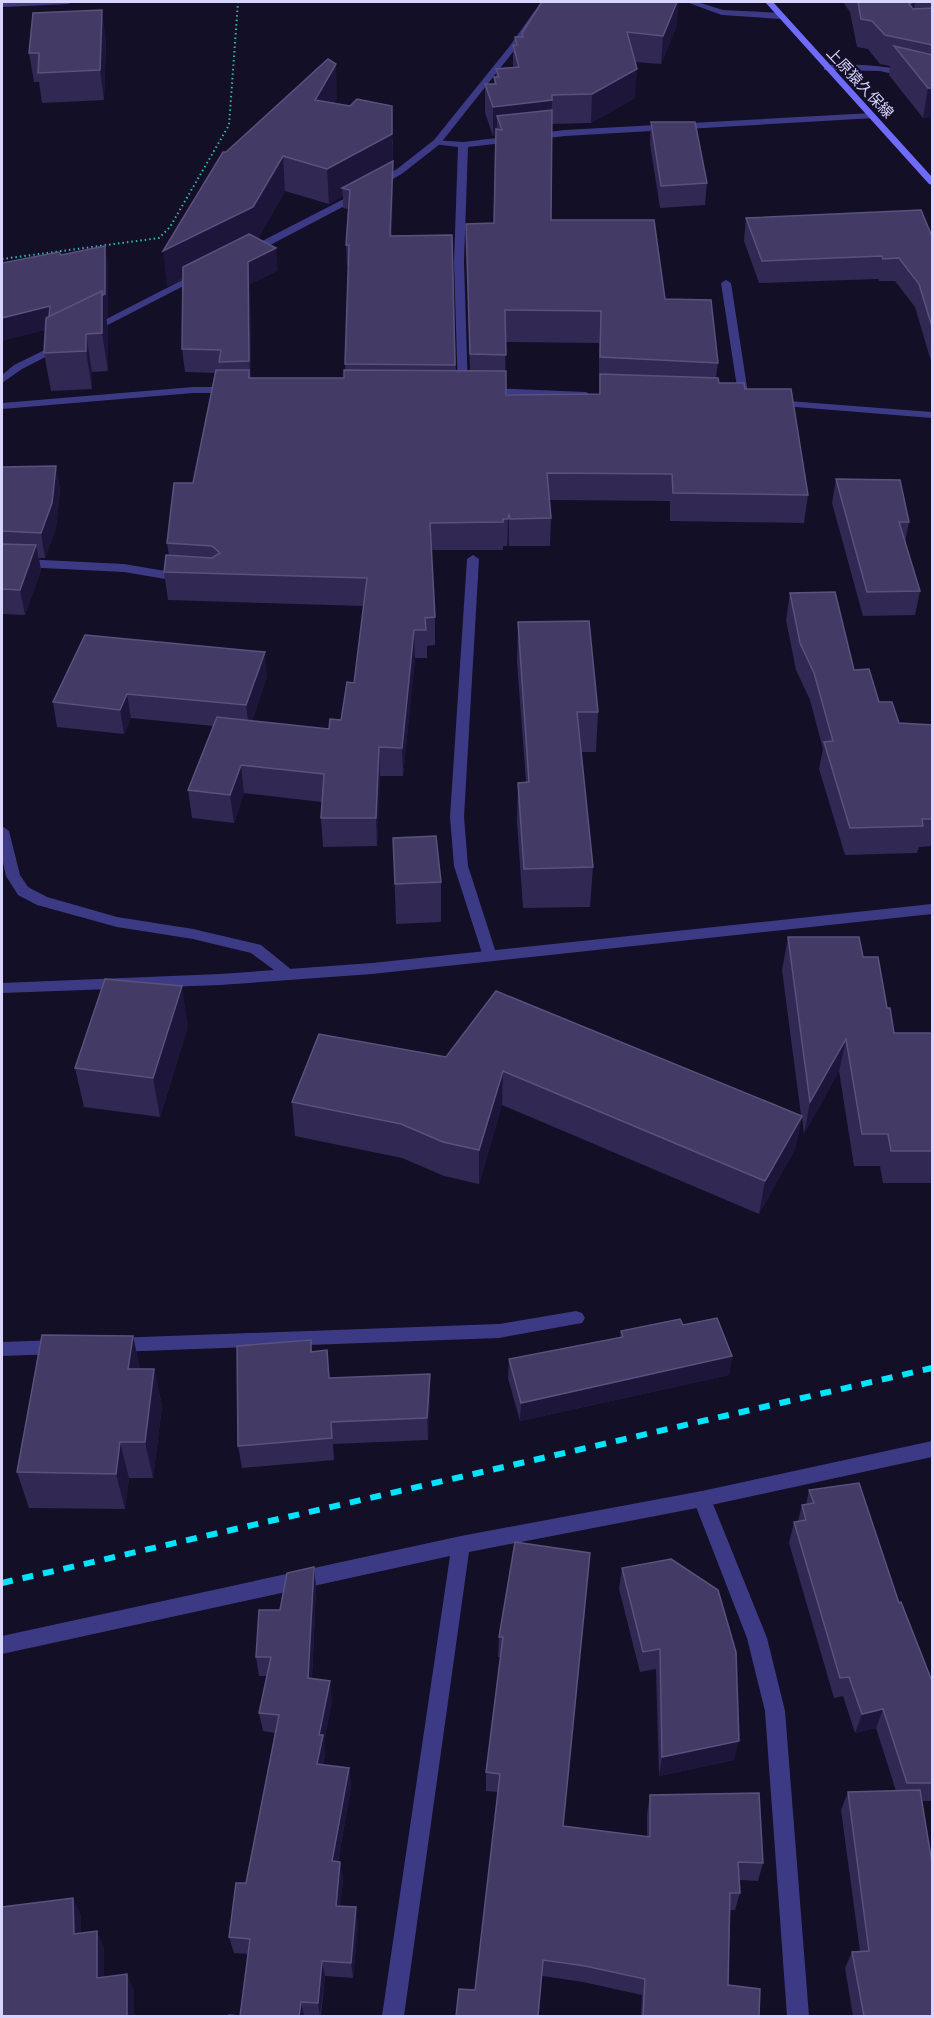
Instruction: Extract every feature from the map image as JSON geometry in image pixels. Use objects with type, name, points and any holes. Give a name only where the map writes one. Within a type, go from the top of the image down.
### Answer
[{"type":"main road","name":"上原猿久保線","points":[[769,2],[826,68],[933,182]]},
{"type":"street","points":[[2,5],[68,2]]},
{"type":"street","points":[[240,256],[370,189],[400,171],[437,142],[526,31],[540,12],[544,2]]},
{"type":"street","points":[[690,2],[722,12],[781,16]]},
{"type":"street","points":[[826,68],[884,67],[933,80]]},
{"type":"street","points":[[437,142],[463,145],[565,133],[872,116]]},
{"type":"street","points":[[463,145],[457,390],[603,395]]},
{"type":"street","points":[[82,335],[208,272]]},
{"type":"street","points":[[726,283],[749,401],[933,415]]},
{"type":"street","points":[[2,380],[18,367],[71,340]]},
{"type":"street","points":[[2,406],[181,391],[240,390]]},
{"type":"street","points":[[473,559],[457,817],[461,866],[490,956]]},
{"type":"street","points":[[2,562],[124,568],[170,577],[193,578]]},
{"type":"street","points":[[2,831],[13,876],[23,891],[42,901],[117,922],[194,934],[256,949],[291,975]]},
{"type":"street","points":[[2,988],[291,975],[933,909]]},
{"type":"street","points":[[96,1345],[499,1331],[576,1318]]},
{"type":"street","points":[[2,1348],[73,1346]]},
{"type":"street","points":[[2,1645],[461,1545],[702,1499],[933,1449]]},
{"type":"street","points":[[702,1499],[757,1638],[775,1711],[798,2016]]},
{"type":"street","points":[[393,2016],[461,1545]]},
{"type":"path","points":[[2,259],[159,238],[170,227],[229,125],[238,2]]},
{"type":"building","points":[[542,2],[677,2],[663,36],[627,32],[637,69],[592,94],[552,95],[552,100],[493,107],[485,84],[496,84],[494,77],[499,77],[496,69],[519,67],[513,45],[517,45],[515,37],[523,37],[522,33]]},
{"type":"building","points":[[858,2],[913,2],[909,4],[913,9],[933,8],[933,45],[885,35],[872,21],[861,19]]},
{"type":"building","points":[[102,10],[100,70],[38,73],[39,53],[29,53],[33,13]]},
{"type":"building","points":[[894,46],[933,55],[933,88],[928,88]]},
{"type":"building","points":[[328,59],[336,64],[315,100],[350,106],[357,99],[392,106],[392,134],[327,169],[283,156],[253,207],[163,251],[223,152],[226,152]]},
{"type":"building","points":[[552,110],[551,220],[654,220],[665,299],[711,300],[718,363],[600,357],[601,311],[505,310],[506,355],[470,354],[466,224],[494,223],[496,129],[502,130],[497,116]]},
{"type":"building","points":[[651,122],[695,122],[707,183],[661,186]]},
{"type":"building","points":[[393,161],[390,236],[452,235],[455,365],[345,364],[349,245],[346,245],[350,190],[342,188]]},
{"type":"building","points":[[921,210],[933,239],[933,330],[919,284],[899,258],[883,259],[882,256],[762,261],[746,218]]},
{"type":"building","points":[[249,234],[276,248],[248,262],[249,361],[219,362],[221,350],[182,349],[183,267]]},
{"type":"building","points":[[105,246],[105,294],[103,295],[102,291],[49,317],[50,306],[2,318],[2,263]]},
{"type":"building","points":[[102,291],[102,333],[86,334],[86,351],[44,353],[46,318]]},
{"type":"building","points":[[216,370],[249,370],[249,378],[344,378],[344,370],[506,371],[506,395],[600,394],[600,374],[718,378],[719,383],[744,383],[745,389],[791,389],[808,495],[673,493],[672,474],[547,473],[551,518],[510,519],[509,514],[508,519],[503,519],[503,522],[430,523],[435,617],[425,618],[426,630],[414,630],[402,748],[379,747],[376,818],[321,818],[324,774],[241,765],[230,795],[188,790],[217,717],[329,729],[330,719],[341,720],[347,682],[354,683],[367,578],[164,572],[166,555],[212,558],[220,553],[212,546],[167,543],[174,483],[193,483]]},
{"type":"building","points":[[56,466],[52,503],[41,533],[2,531],[2,467]]},
{"type":"building","points":[[836,479],[900,480],[909,522],[899,522],[920,591],[867,592]]},
{"type":"building","points":[[2,544],[36,545],[20,590],[2,589]]},
{"type":"building","points":[[835,592],[854,670],[869,669],[879,702],[892,702],[899,723],[933,725],[933,819],[922,819],[923,826],[850,828],[824,742],[833,741],[814,673],[800,643],[790,593]]},
{"type":"building","points":[[589,621],[598,712],[577,712],[593,867],[524,869],[518,783],[529,782],[518,622]]},
{"type":"building","points":[[85,635],[265,652],[246,705],[127,694],[120,710],[53,702]]},
{"type":"building","points":[[436,836],[441,882],[395,884],[393,838]]},
{"type":"building","points":[[788,937],[859,937],[863,957],[878,957],[894,1033],[933,1033],[933,1151],[891,1151],[888,1134],[862,1134],[846,1039],[810,1102]]},
{"type":"building","points":[[105,979],[182,986],[153,1078],[75,1068]]},
{"type":"building","points":[[496,991],[802,1116],[765,1181],[503,1071],[479,1150],[443,1142],[401,1124],[292,1102],[319,1034],[446,1057]]},
{"type":"building","points":[[717,1318],[732,1356],[521,1403],[509,1359],[623,1337],[621,1331],[680,1319],[683,1325]]},
{"type":"building","points":[[42,1335],[133,1336],[128,1369],[154,1369],[145,1442],[120,1442],[116,1474],[17,1472]]},
{"type":"building","points":[[311,1340],[311,1352],[327,1350],[329,1378],[430,1374],[427,1418],[331,1422],[332,1438],[238,1446],[237,1346]]},
{"type":"building","points":[[859,1483],[899,1603],[901,1602],[933,1684],[933,1783],[907,1783],[883,1709],[862,1714],[849,1677],[840,1678],[794,1522],[806,1520],[802,1505],[814,1503],[809,1490]]},
{"type":"building","points":[[515,1542],[590,1553],[563,1826],[650,1837],[650,1795],[759,1793],[763,1863],[738,1862],[740,1893],[730,1893],[728,1985],[760,1989],[759,2016],[643,2016],[645,1979],[543,1960],[538,2016],[456,2016],[459,1989],[475,1990],[500,1774],[486,1772],[503,1637],[499,1637]]},
{"type":"building","points":[[671,1559],[718,1590],[736,1652],[739,1741],[662,1757],[660,1649],[643,1652],[622,1568]]},
{"type":"building","points":[[314,1567],[308,1678],[330,1681],[319,1735],[323,1735],[317,1764],[349,1768],[332,1861],[340,1862],[336,1906],[356,1907],[351,1963],[322,1961],[318,2003],[301,2002],[299,2016],[240,2016],[250,1939],[229,1937],[236,1883],[246,1883],[279,1715],[259,1713],[271,1657],[256,1657],[259,1610],[280,1610],[287,1573]]},
{"type":"building","points":[[920,1790],[933,1869],[933,2016],[864,2016],[852,1952],[869,1951],[848,1792]]},
{"type":"building","points":[[73,1898],[74,1934],[97,1931],[97,1978],[127,1974],[127,2016],[2,2016],[2,1907]]},
{"type":"railway","points":[[2,1583],[932,1368]]}]
